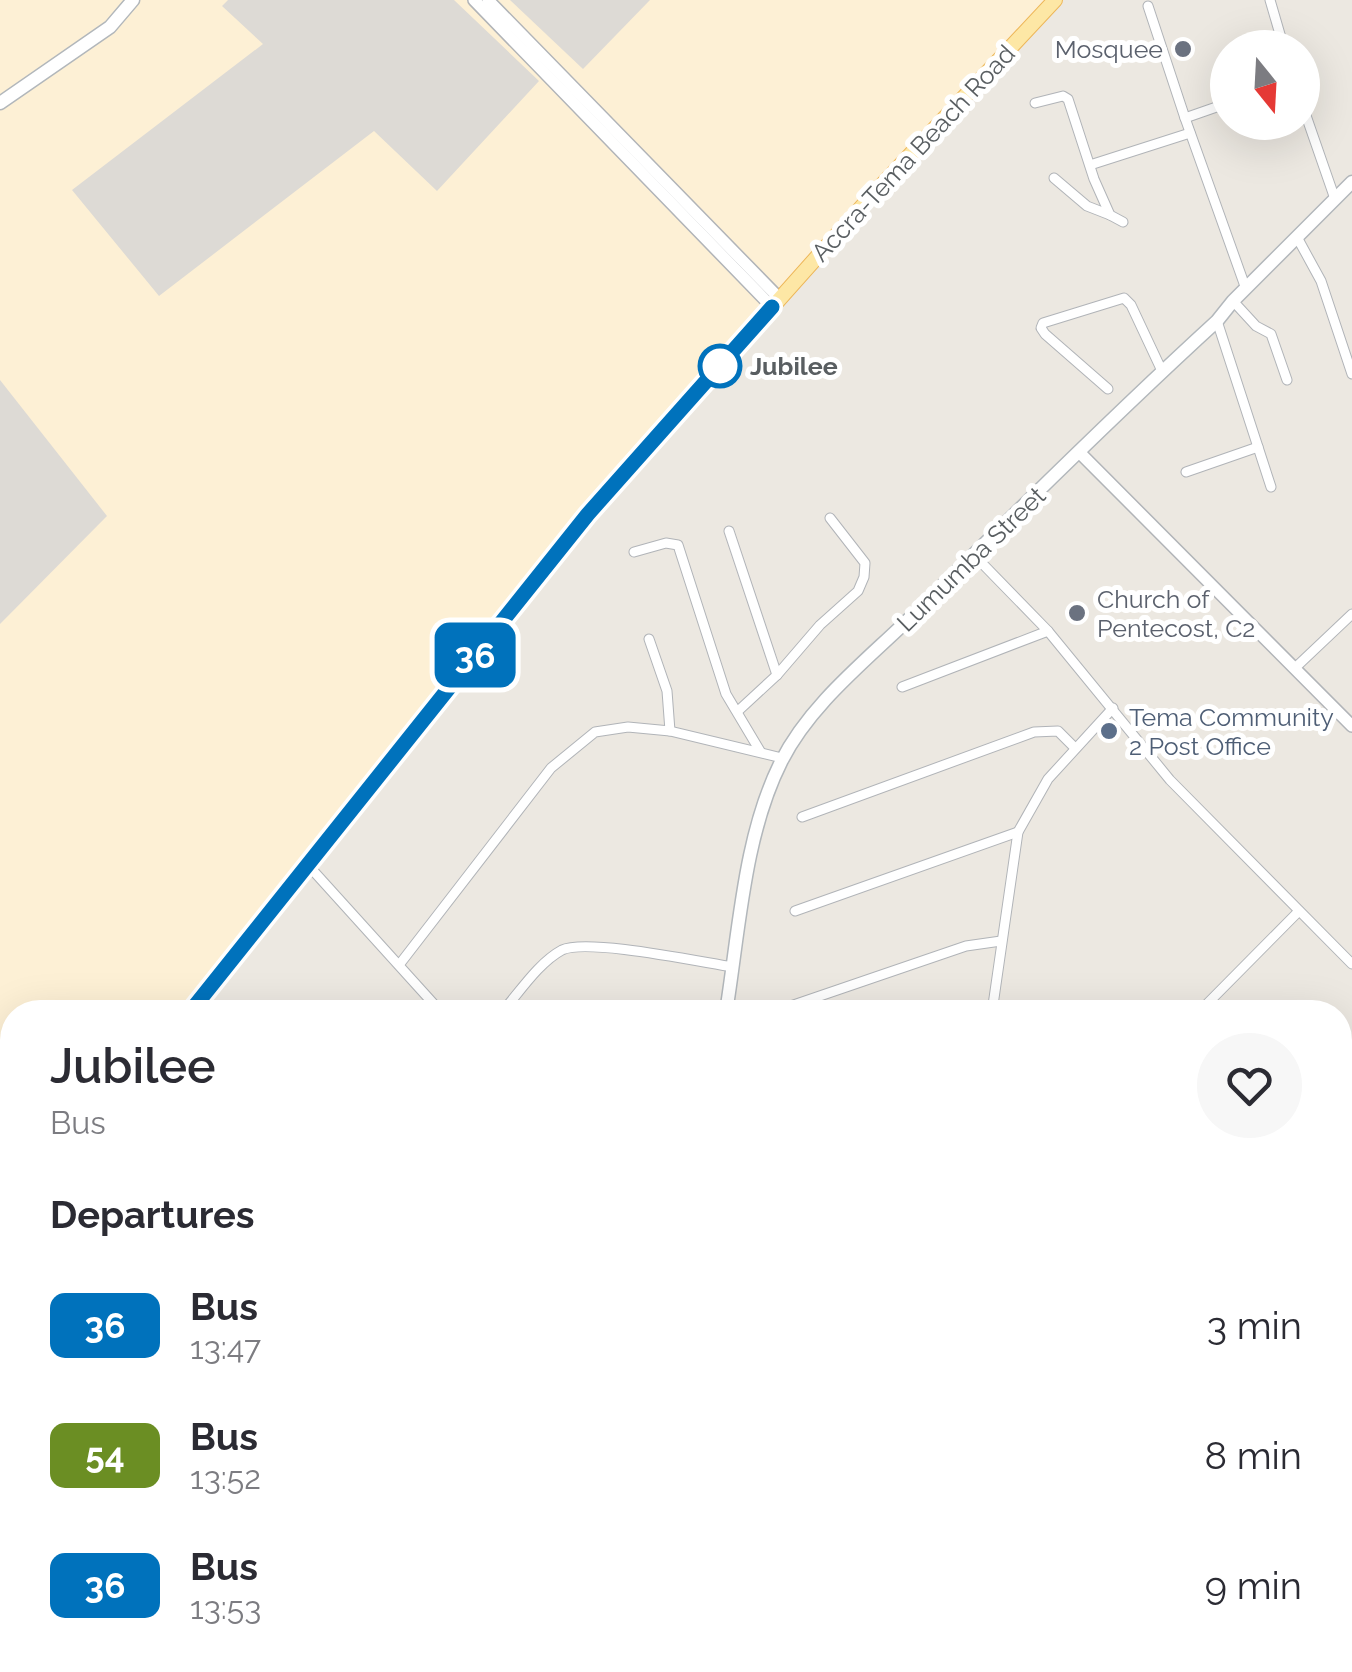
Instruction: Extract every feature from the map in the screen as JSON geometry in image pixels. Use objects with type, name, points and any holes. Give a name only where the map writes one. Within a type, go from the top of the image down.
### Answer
[{"type":"main road","points":[[0,103],[115,22],[133,0]]},
{"type":"main road","name":"Accra-Tema Beach Road","points":[[201,1000],[588,514],[776,303],[1056,0]]},
{"type":"main road","name":"Lumumba Street","points":[[728,1000],[754,841],[766,797],[782,758],[826,700],[1218,322],[1233,301],[1352,182]]},
{"type":"street","points":[[474,0],[776,303]]},
{"type":"street","points":[[488,0],[776,303]]},
{"type":"street","points":[[1270,0],[1279,30]]},
{"type":"street","points":[[1148,6],[1246,289]]},
{"type":"street","points":[[1035,103],[1063,96],[1068,99],[1110,215]]},
{"type":"street","points":[[1184,118],[1210,109]]},
{"type":"street","points":[[1090,165],[1190,133]]},
{"type":"street","points":[[1315,140],[1335,198]]},
{"type":"street","points":[[1054,178],[1087,206],[1123,222]]},
{"type":"street","points":[[1075,194],[1094,179]]},
{"type":"street","points":[[1298,238],[1321,281],[1352,374]]},
{"type":"street","points":[[1108,389],[1044,334],[1043,323],[1124,298],[1131,305],[1162,372]]},
{"type":"street","points":[[1233,301],[1256,326],[1271,334],[1287,380]]},
{"type":"street","points":[[1218,322],[1270,487]]},
{"type":"street","points":[[1186,472],[1258,447]]},
{"type":"street","points":[[1080,452],[1352,726]]},
{"type":"street","points":[[738,711],[858,591],[865,562],[830,518]]},
{"type":"street","points":[[730,532],[777,675]]},
{"type":"street","points":[[634,552],[666,543],[678,546],[726,694],[760,751]]},
{"type":"street","points":[[974,554],[1048,631],[1170,780],[1352,964]]},
{"type":"street","points":[[1296,667],[1352,614]]},
{"type":"street","points":[[902,687],[1048,631]]},
{"type":"street","points":[[650,639],[668,690],[670,731]]},
{"type":"street","points":[[994,1000],[1018,832],[1048,778],[1113,708]]},
{"type":"street","points":[[399,964],[551,768],[595,732],[611,728],[670,731],[782,758]]},
{"type":"street","points":[[802,817],[1034,732],[1058,731],[1074,747]]},
{"type":"street","points":[[795,911],[1018,832]]},
{"type":"street","points":[[308,864],[430,1000]]},
{"type":"street","points":[[1211,1000],[1299,911]]},
{"type":"street","points":[[808,1000],[966,946],[1001,941]]},
{"type":"street","points":[[513,1000],[556,953],[568,948],[592,946],[734,967]]},
{"type":"shaded area","points":[[0,0],[1052,0],[549,567],[202,1000],[0,1000]]},
{"type":"shaded area","points":[[228,0],[454,0],[539,81],[437,191],[374,131],[159,296],[72,190],[263,44],[222,6]]},
{"type":"shaded area","points":[[510,0],[650,0],[583,69]]},
{"type":"shaded area","points":[[0,380],[107,516],[0,624]]},
{"type":"bus line","name":"36","points":[[200,1000],[588,514],[772,307]]},
{"type":"place","name":"Mosquee","points":[[1183,49]]},
{"type":"place","name":"Jubilee","points":[[720,366]]},
{"type":"place","name":"Church of Pentecost, C2","points":[[1077,613]]},
{"type":"place","name":"Tema Community 2 Post Office","points":[[1109,731]]}]
